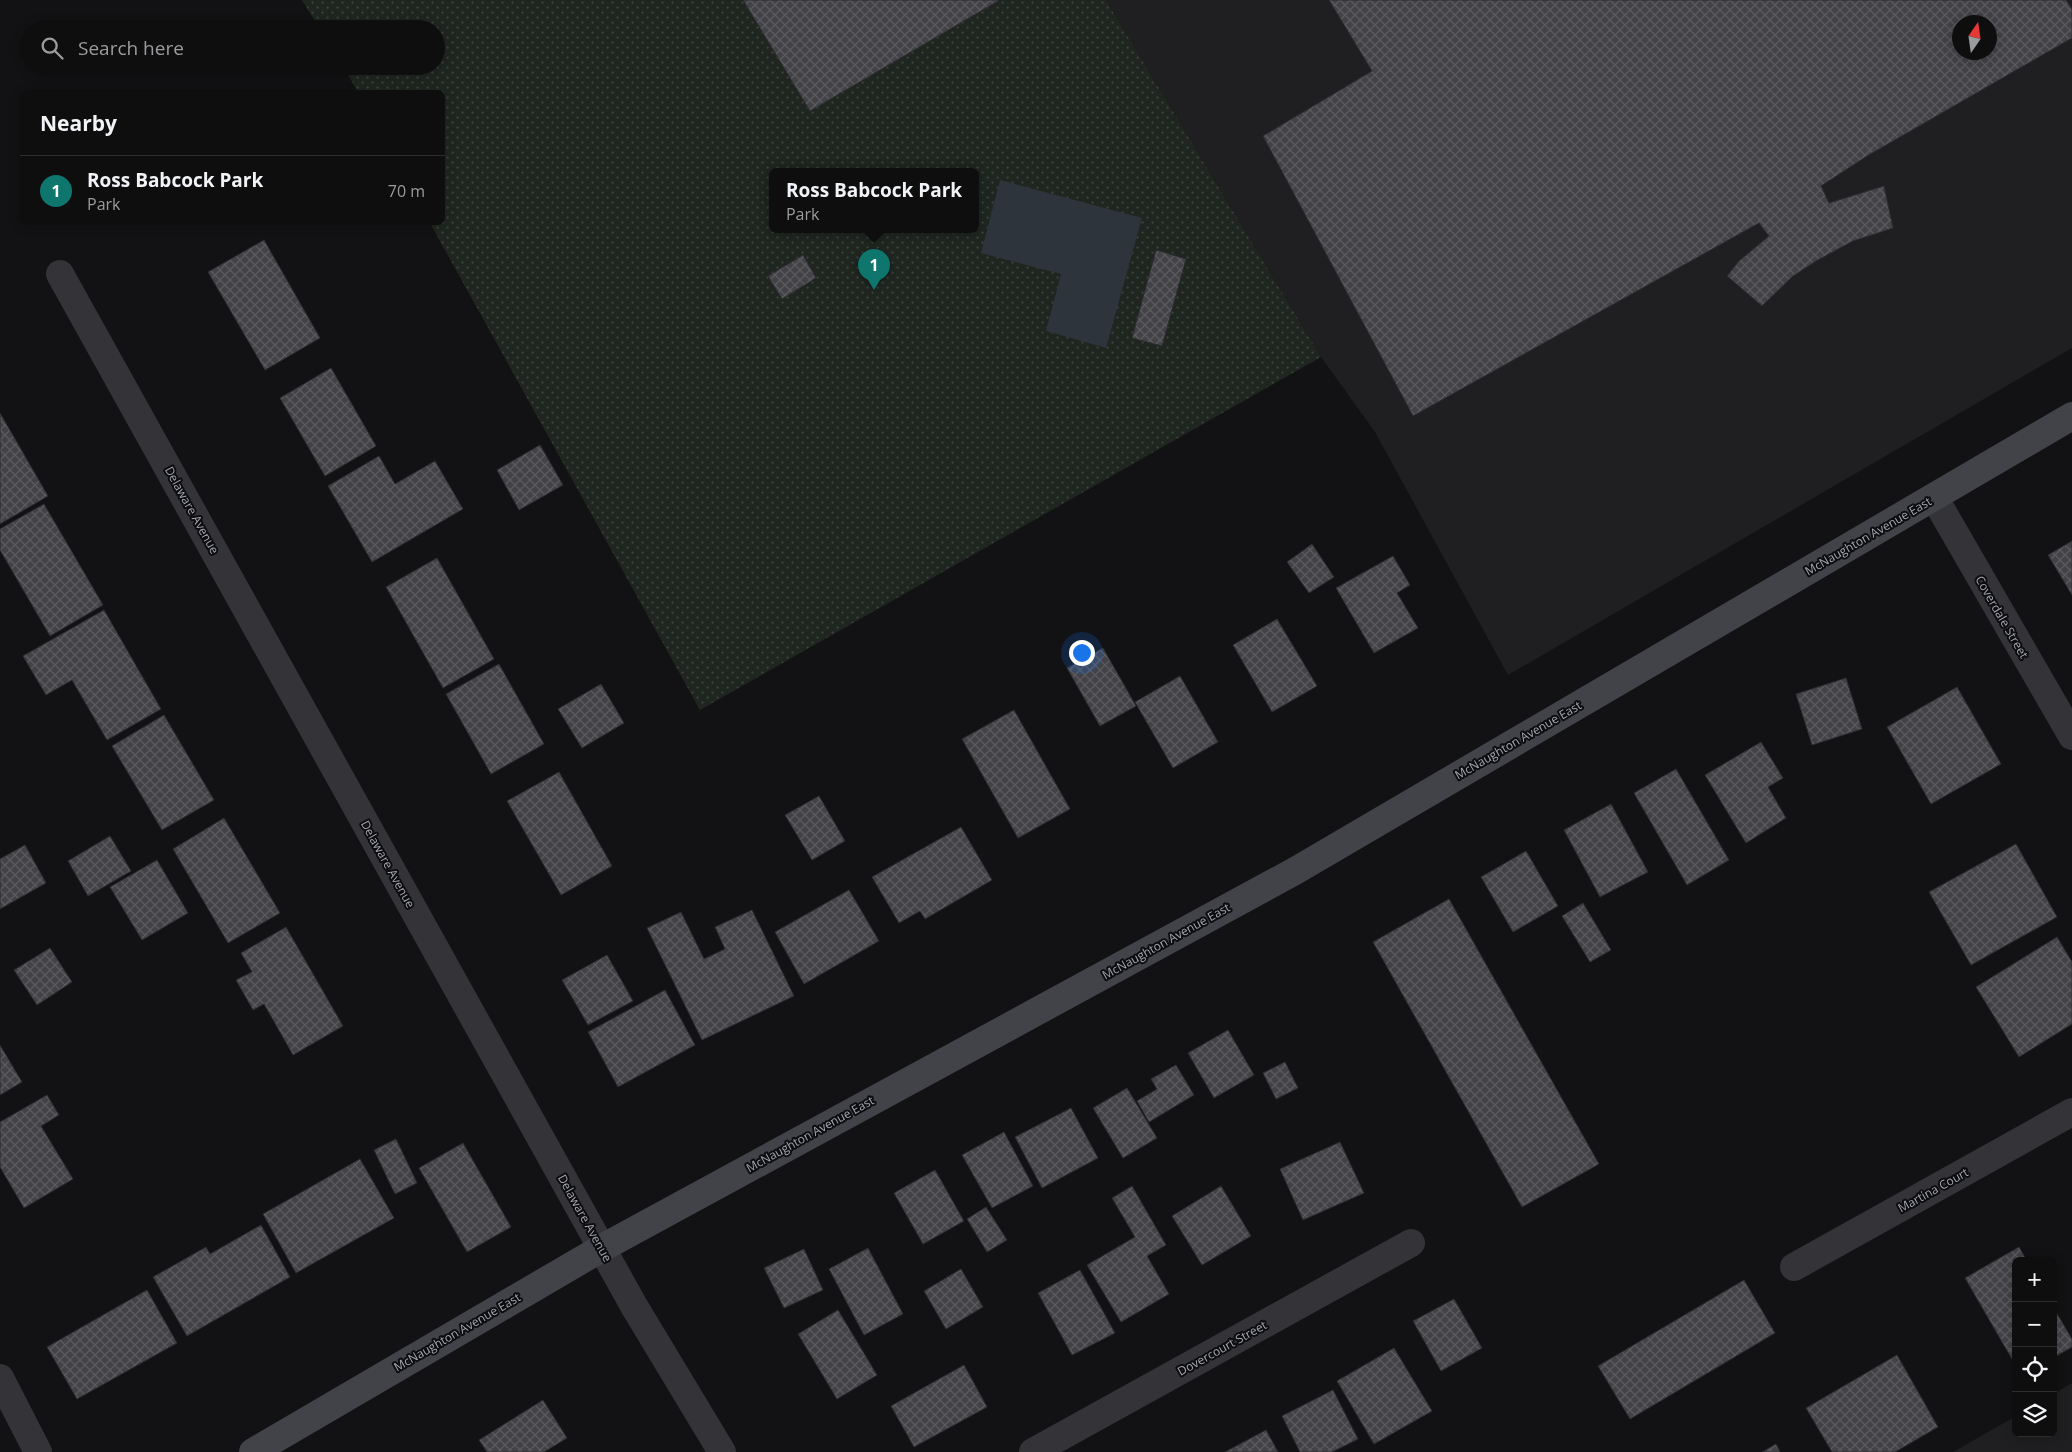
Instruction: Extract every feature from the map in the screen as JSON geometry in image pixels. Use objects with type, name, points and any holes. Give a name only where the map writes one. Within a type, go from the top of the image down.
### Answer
[{"type":"main road","name":"McNaughton Avenue East","points":[[253,1452],[602,1248],[1295,871],[2072,416]]},
{"type":"street","name":"Delaware Avenue","points":[[60,274],[634,1306],[722,1452]]},
{"type":"street","name":"Coverdale Street","points":[[1934,497],[2072,736]]},
{"type":"street","name":"Martina Court","points":[[1794,1267],[2072,1112]]},
{"type":"street","name":"Dovercourt Street","points":[[1033,1452],[1411,1243]]},
{"type":"street","points":[[0,1378],[38,1452]]},
{"type":"shaded area","points":[[302,0],[1106,0],[1321,357],[700,710],[431,225],[445,225],[445,90],[357,90],[348,75],[445,75],[445,20],[314,20]]},
{"type":"shaded area","points":[[1106,0],[2072,0],[2072,348],[1508,675],[1375,432],[1321,357]]},
{"type":"shaded area","points":[[1000,180],[1142,218],[1106,348],[1046,331],[1061,274],[981,253]]},
{"type":"shaded area","points":[[2072,1383],[2072,1452],[1953,1452],[2012,1418],[2012,1437],[2057,1437],[2057,1392]]},
{"type":"building","points":[[743,0],[998,0],[998,1],[810,111]]},
{"type":"building","points":[[1329,0],[2066,0],[2072,9],[2072,38],[1867,156],[1821,186],[1829,203],[1884,186],[1893,228],[1853,241],[1816,261],[1793,276],[1762,306],[1727,276],[1739,261],[1769,236],[1759,223],[1413,416],[1263,136],[1372,71]]},
{"type":"building","points":[[264,240],[320,338],[265,370],[208,272]]},
{"type":"building","points":[[1156,250],[1186,259],[1162,346],[1132,338]]},
{"type":"building","points":[[803,255],[816,278],[782,299],[768,276]]},
{"type":"building","points":[[331,368],[376,446],[325,476],[280,398]]},
{"type":"building","points":[[0,413],[48,496],[0,524]]},
{"type":"building","points":[[540,445],[563,485],[519,510],[497,470]]},
{"type":"building","points":[[379,456],[395,484],[435,461],[463,509],[372,562],[328,486]]},
{"type":"building","points":[[44,504],[103,605],[50,636],[0,550],[0,529]]},
{"type":"building","points":[[2072,541],[2072,595],[2048,555]]},
{"type":"building","points":[[1312,544],[1334,577],[1309,593],[1287,562]]},
{"type":"building","points":[[1393,556],[1410,585],[1397,593],[1418,628],[1374,653],[1336,588]]},
{"type":"building","points":[[437,558],[494,659],[443,688],[386,587]]},
{"type":"building","points":[[104,610],[161,709],[107,740],[72,680],[46,695],[23,656]]},
{"type":"building","points":[[1277,619],[1317,686],[1272,712],[1233,645]]},
{"type":"building","points":[[1103,648],[1136,706],[1100,726],[1067,668]]},
{"type":"building","points":[[499,664],[544,744],[491,774],[446,694]]},
{"type":"building","points":[[1180,676],[1218,742],[1173,768],[1135,702]]},
{"type":"building","points":[[1846,678],[1862,729],[1812,745],[1796,694]]},
{"type":"building","points":[[601,684],[624,723],[582,748],[558,709]]},
{"type":"building","points":[[1957,687],[2001,764],[1931,804],[1887,727]]},
{"type":"building","points":[[1014,710],[1070,809],[1018,838],[962,739]]},
{"type":"building","points":[[164,715],[214,800],[162,830],[112,746]]},
{"type":"building","points":[[1761,742],[1783,778],[1768,787],[1786,818],[1746,843],[1705,775]]},
{"type":"building","points":[[1676,769],[1729,860],[1687,885],[1634,793]]},
{"type":"building","points":[[559,772],[612,866],[561,895],[507,801]]},
{"type":"building","points":[[819,796],[845,841],[812,860],[785,815]]},
{"type":"building","points":[[1611,804],[1648,872],[1600,897],[1564,830]]},
{"type":"building","points":[[224,818],[280,913],[228,943],[173,849]]},
{"type":"building","points":[[961,827],[992,880],[925,919],[920,911],[899,923],[872,877]]},
{"type":"building","points":[[110,836],[131,871],[88,896],[68,861]]},
{"type":"building","points":[[2016,844],[2057,917],[1971,965],[1929,892]]},
{"type":"building","points":[[25,845],[46,883],[0,909],[0,859]]},
{"type":"building","points":[[1526,851],[1558,906],[1513,932],[1481,877]]},
{"type":"building","points":[[157,860],[188,913],[142,940],[110,887]]},
{"type":"building","points":[[849,890],[879,941],[804,984],[775,932]]},
{"type":"building","points":[[1449,899],[1599,1164],[1522,1207],[1373,942]]},
{"type":"building","points":[[1583,903],[1611,950],[1590,962],[1562,916]]},
{"type":"building","points":[[752,910],[794,996],[702,1040],[647,928],[681,912],[704,959],[725,949],[715,927]]},
{"type":"building","points":[[286,927],[343,1026],[293,1055],[264,1004],[253,1010],[236,980],[252,972],[241,953]]},
{"type":"building","points":[[2057,937],[2072,962],[2072,1024],[2019,1057],[1976,987]]},
{"type":"building","points":[[50,948],[72,982],[37,1005],[14,970]]},
{"type":"building","points":[[607,955],[633,1001],[588,1025],[562,980]]},
{"type":"building","points":[[665,990],[695,1045],[618,1087],[588,1032]]},
{"type":"building","points":[[1228,1030],[1254,1075],[1214,1098],[1188,1053]]},
{"type":"building","points":[[0,1045],[22,1082],[0,1095]]},
{"type":"building","points":[[1285,1062],[1298,1088],[1276,1099],[1263,1073]]},
{"type":"building","points":[[1176,1065],[1194,1095],[1149,1122],[1137,1101],[1157,1089],[1151,1079]]},
{"type":"building","points":[[1127,1088],[1157,1138],[1123,1158],[1093,1108]]},
{"type":"building","points":[[47,1095],[59,1115],[41,1126],[73,1179],[24,1208],[0,1167],[0,1122]]},
{"type":"building","points":[[1071,1108],[1098,1158],[1042,1188],[1015,1137]]},
{"type":"building","points":[[1004,1132],[1033,1186],[992,1208],[962,1155]]},
{"type":"building","points":[[396,1139],[417,1183],[395,1194],[374,1150]]},
{"type":"building","points":[[1340,1142],[1364,1193],[1303,1220],[1280,1169]]},
{"type":"building","points":[[463,1143],[511,1227],[467,1252],[419,1168]]},
{"type":"building","points":[[360,1159],[394,1218],[296,1273],[263,1214]]},
{"type":"building","points":[[935,1170],[964,1221],[923,1244],[894,1193]]},
{"type":"building","points":[[1132,1186],[1166,1245],[1147,1256],[1169,1294],[1121,1322],[1087,1265],[1135,1237],[1112,1198]]},
{"type":"building","points":[[1221,1186],[1251,1236],[1202,1265],[1172,1216]]},
{"type":"building","points":[[986,1207],[1007,1240],[987,1252],[967,1219]]},
{"type":"building","points":[[261,1225],[290,1277],[187,1336],[153,1277],[206,1247],[210,1254]]},
{"type":"building","points":[[2019,1247],[2025,1257],[2012,1257],[2012,1359],[1965,1278]]},
{"type":"building","points":[[868,1248],[903,1314],[864,1335],[829,1269]]},
{"type":"building","points":[[804,1249],[823,1290],[784,1308],[764,1268]]},
{"type":"building","points":[[961,1269],[983,1307],[946,1329],[924,1291]]},
{"type":"building","points":[[1080,1270],[1115,1333],[1072,1355],[1038,1293]]},
{"type":"building","points":[[1744,1280],[1775,1333],[1630,1419],[1598,1366]]},
{"type":"building","points":[[147,1290],[177,1343],[77,1399],[47,1347]]},
{"type":"building","points":[[1454,1299],[1482,1348],[1441,1371],[1413,1321]]},
{"type":"building","points":[[838,1310],[877,1375],[837,1399],[798,1334]]},
{"type":"building","points":[[2057,1314],[2072,1339],[2072,1347],[2057,1356]]},
{"type":"building","points":[[1394,1348],[1432,1411],[1374,1444],[1337,1381]]},
{"type":"building","points":[[1897,1355],[1938,1427],[1895,1452],[1832,1452],[1806,1408]]},
{"type":"building","points":[[964,1365],[987,1407],[914,1447],[891,1406]]},
{"type":"building","points":[[1333,1390],[1358,1439],[1332,1452],[1300,1452],[1282,1416]]},
{"type":"building","points":[[543,1400],[567,1438],[544,1452],[487,1452],[479,1440]]},
{"type":"building","points":[[1266,1430],[1278,1452],[1225,1452]]},
{"type":"building","points":[[1776,1444],[1780,1452],[1762,1452]]},
{"type":"place","name":"Ross Babcock Park","points":[[874,290]]}]
